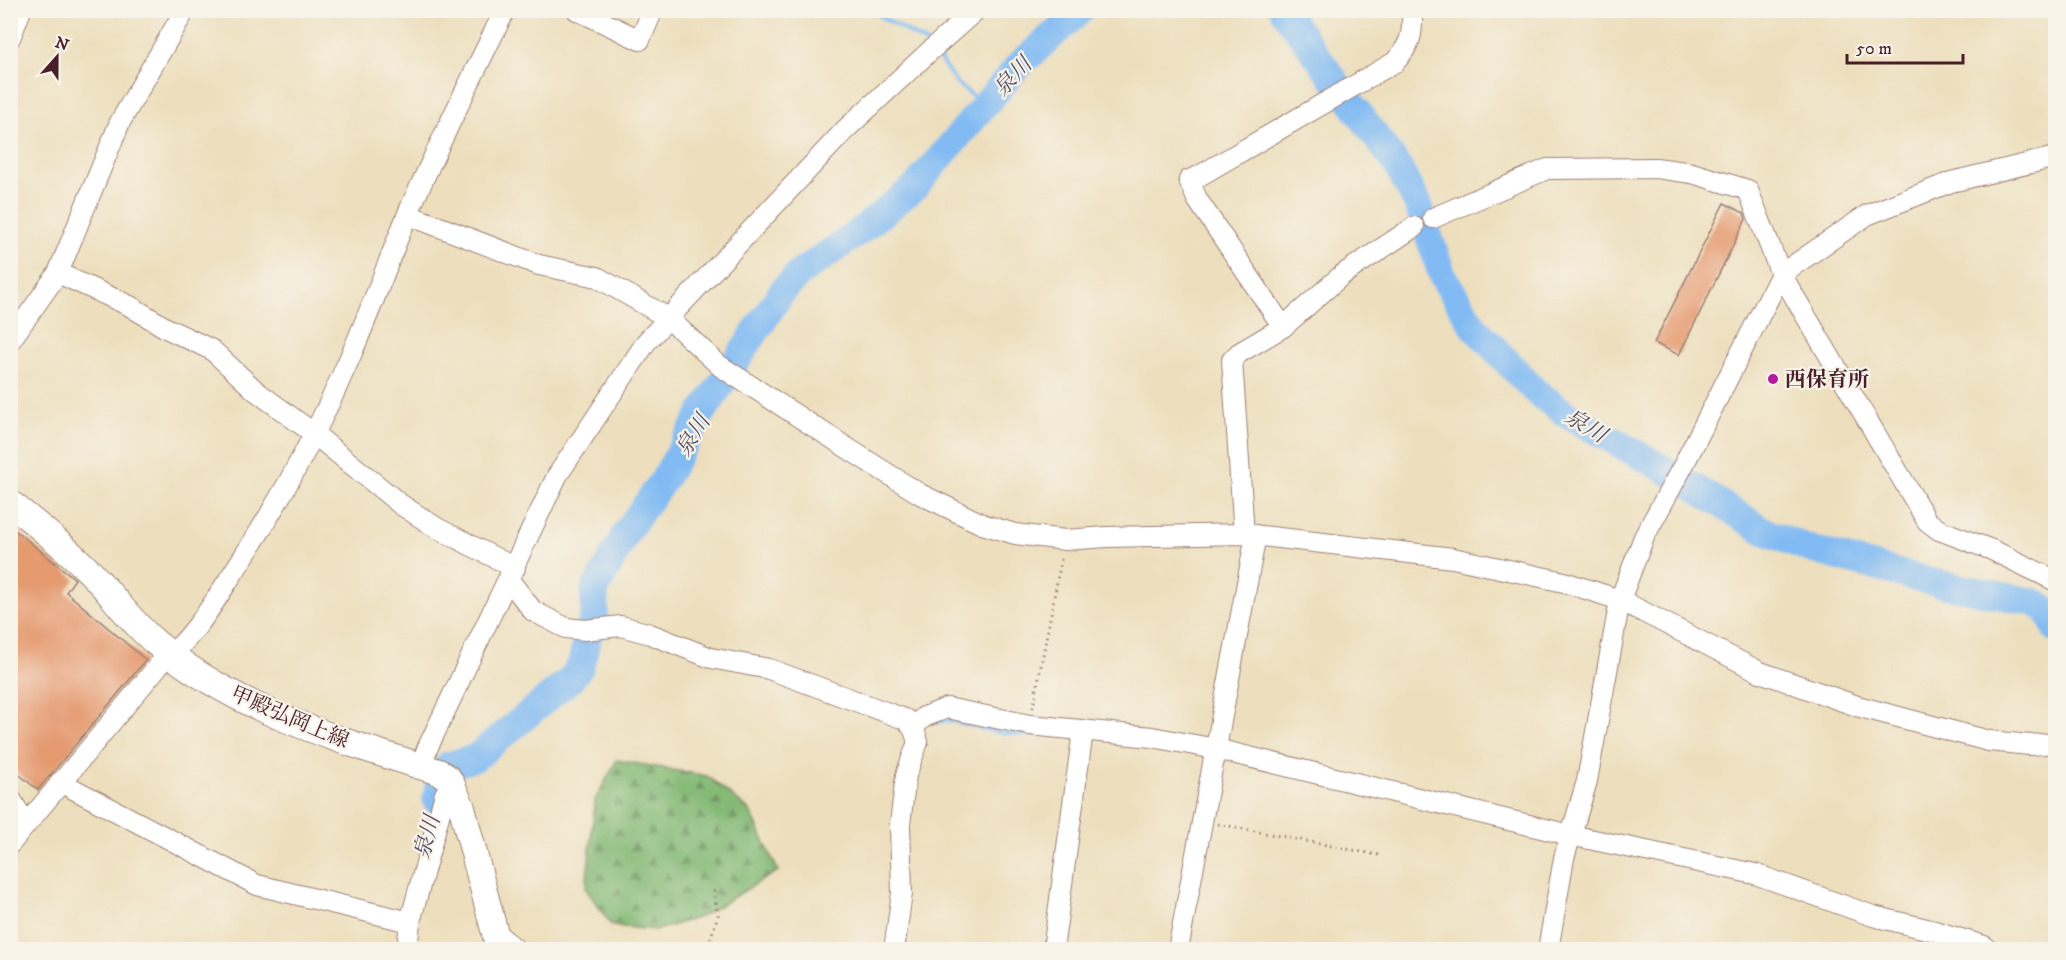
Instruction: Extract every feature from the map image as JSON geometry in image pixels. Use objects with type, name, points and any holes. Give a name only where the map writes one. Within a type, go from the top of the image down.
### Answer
[{"type":"main road","name":"甲殿弘岡上線","points":[[10,503],[91,573],[154,641],[225,689],[274,714],[321,734],[440,775]]},
{"type":"main road","points":[[440,775],[462,808],[496,937],[512,950]]},
{"type":"street","points":[[10,38],[21,10]]},
{"type":"street","points":[[10,341],[58,273],[120,122],[185,10]]},
{"type":"street","points":[[10,844],[159,666],[203,620],[275,508],[351,356],[442,137],[505,10]]},
{"type":"street","points":[[577,10],[640,40],[652,10]]},
{"type":"street","points":[[407,950],[410,922],[445,794],[440,775],[427,749],[557,476],[647,341],[846,129],[976,10]]},
{"type":"street","points":[[1283,327],[1197,199],[1189,180],[1395,63],[1407,48],[1413,31],[1412,10]]},
{"type":"street","points":[[1548,950],[1568,844],[1587,781],[1620,600],[1644,537],[1781,274],[1867,215],[1951,182],[2055,157]]},
{"type":"street","points":[[1433,218],[1547,169],[1656,168],[1683,172],[1748,190],[1781,274],[1927,521],[1939,530],[1992,550],[2055,581]]},
{"type":"street","points":[[409,213],[416,218],[539,265],[597,277],[668,318],[728,371],[920,494],[982,524],[1015,534],[1065,540],[1107,537],[1250,535],[1453,558],[1564,582],[1620,600],[1760,672],[1857,706],[1989,741],[2030,745],[2055,743]]},
{"type":"street","points":[[1178,950],[1214,756],[1250,535],[1232,360],[1239,353],[1283,327],[1342,275],[1414,227]]},
{"type":"street","points":[[58,273],[130,306],[166,328],[212,350],[256,391],[313,433],[400,504],[512,574],[533,611],[566,628],[591,629],[621,626],[650,634],[711,658],[769,669],[907,720],[918,742],[906,775],[900,824],[902,893],[894,950]]},
{"type":"street","points":[[915,732],[924,717],[947,708],[1029,724],[1082,739],[1152,737],[1214,756],[1568,844],[1755,874],[1873,916],[1935,931],[1984,946],[1989,950]]},
{"type":"street","points":[[1053,950],[1082,739]]},
{"type":"street","points":[[60,782],[257,885],[410,922]]},
{"type":"street","points":[[10,798],[26,824]]},
{"type":"path","points":[[1029,724],[1065,540]]},
{"type":"path","points":[[1202,820],[1383,856]]},
{"type":"path","points":[[707,950],[718,915],[714,887]]},
{"type":"green space","points":[[617,760],[707,776],[750,811],[778,871],[700,917],[657,930],[612,926],[586,889],[595,800]]},
{"type":"building","points":[[1724,203],[1744,213],[1746,219],[1679,355],[1654,343]]},
{"type":"building","points":[[10,526],[75,579],[66,592],[146,660],[38,790],[10,767]]},
{"type":"waterway","points":[[870,10],[930,45]]},
{"type":"waterway","name":"泉川","points":[[436,799],[439,786],[449,765],[475,758],[571,679],[580,667],[595,611],[594,592],[627,531],[663,481],[701,415],[783,290],[800,273],[859,232],[915,187],[1019,65],[1081,10]]},
{"type":"waterway","name":"泉川","points":[[1283,10],[1397,165],[1418,205],[1443,277],[1475,328],[1535,391],[1566,414],[1666,470],[1766,532],[1813,550],[1936,583],[2034,602],[2047,610],[2056,629]]},
{"type":"waterway","points":[[935,52],[957,84],[985,105]]},
{"type":"waterway","points":[[935,723],[947,720],[1003,733],[1038,735]]},
{"type":"place","name":"西保育所","points":[[1773,379]]}]
